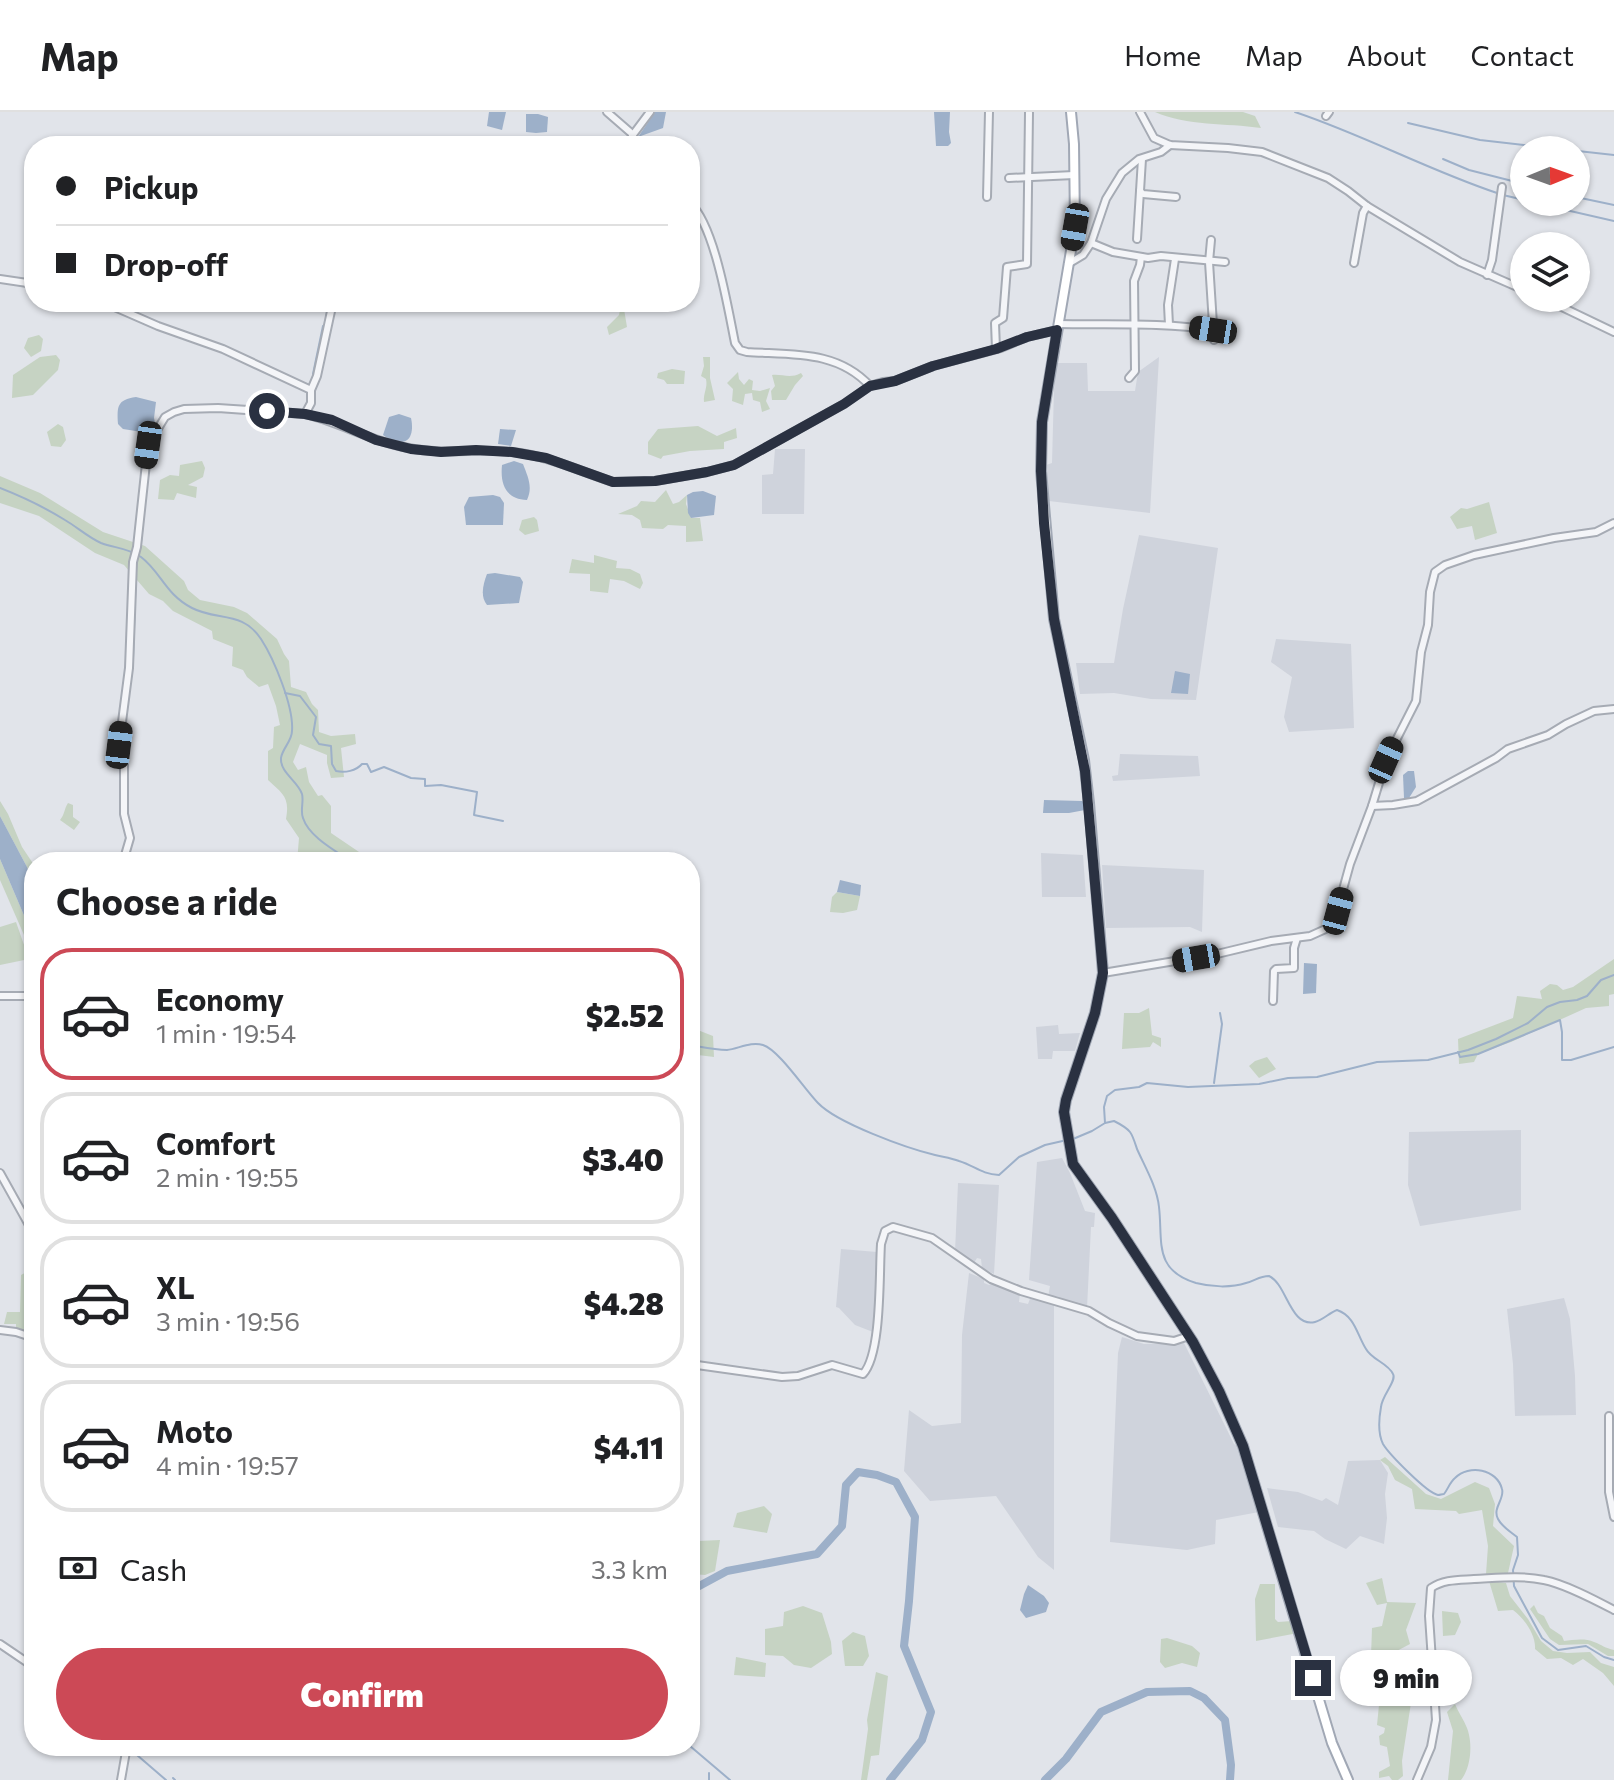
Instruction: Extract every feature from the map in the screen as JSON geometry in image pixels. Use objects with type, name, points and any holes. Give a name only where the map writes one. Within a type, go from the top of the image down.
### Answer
[{"type":"main road","points":[[1071,112],[1075,227],[1042,422],[1041,471],[1054,619],[1088,792],[1103,973],[1095,1013],[1066,1100],[1066,1128],[1073,1164],[1189,1336],[1219,1391],[1243,1446],[1332,1743],[1348,1780]]},
{"type":"street","points":[[607,112],[633,135],[650,112]]},
{"type":"street","points":[[987,197],[989,112]]},
{"type":"street","points":[[1140,112],[1154,138],[1170,145],[1228,148],[1273,156],[1328,178],[1367,206],[1460,262],[1510,284]]},
{"type":"street","points":[[996,349],[995,323],[1003,318],[1007,267],[1027,264],[1029,113]]},
{"type":"street","points":[[1068,264],[1083,255],[1091,243],[1106,199],[1122,173],[1131,164],[1170,145]]},
{"type":"street","points":[[1137,239],[1142,159]]},
{"type":"street","points":[[1009,178],[1074,175]]},
{"type":"street","points":[[1487,275],[1492,260],[1502,187]]},
{"type":"street","points":[[1140,191],[1143,194],[1176,197]]},
{"type":"street","points":[[1354,263],[1367,206]]},
{"type":"street","points":[[700,216],[726,297],[735,343],[740,350],[815,356],[852,369],[870,386]]},
{"type":"street","points":[[1211,240],[1209,262],[1214,340]]},
{"type":"street","points":[[1091,243],[1113,252],[1148,258],[1161,256],[1225,262]]},
{"type":"street","points":[[1129,378],[1135,371],[1134,281],[1141,257]]},
{"type":"street","points":[[1169,325],[1168,305],[1175,259]]},
{"type":"street","points":[[0,279],[24,283]]},
{"type":"street","points":[[126,312],[223,349],[311,390]]},
{"type":"street","points":[[305,414],[311,403],[311,390],[331,312]]},
{"type":"street","points":[[1572,312],[1614,332]]},
{"type":"street","points":[[126,852],[130,838],[124,814],[124,765],[119,745],[129,668],[133,562],[148,445],[165,417],[174,412],[218,408],[305,414],[332,420],[376,440],[411,449],[512,452],[546,458],[613,482],[655,481],[734,465],[832,411],[870,386],[895,381],[1058,327],[1135,324],[1213,330]]},
{"type":"street","points":[[1103,973],[1310,936],[1330,927],[1386,760],[1416,701],[1435,572],[1445,565],[1474,555],[1596,532],[1614,523]]},
{"type":"street","points":[[1372,806],[1417,801],[1508,749],[1548,735],[1594,711],[1614,709]]},
{"type":"street","points":[[1273,1001],[1274,971],[1294,968],[1297,938]]},
{"type":"street","points":[[0,996],[24,996]]},
{"type":"street","points":[[0,1173],[24,1216]]},
{"type":"street","points":[[700,1365],[782,1377],[798,1376],[832,1365],[863,1374],[871,1363],[875,1339],[881,1244],[885,1231],[893,1227],[932,1238],[991,1279],[1089,1311],[1137,1336],[1174,1341],[1189,1336]]},
{"type":"street","points":[[0,1330],[24,1336]]},
{"type":"street","points":[[1609,1416],[1609,1492],[1614,1517]]},
{"type":"street","points":[[1417,1780],[1435,1731],[1429,1616],[1431,1588],[1454,1580],[1521,1577],[1546,1580],[1614,1610]]},
{"type":"street","points":[[0,1644],[24,1660]]},
{"type":"street","points":[[121,1780],[125,1756]]},
{"type":"shaded area","points":[[1159,357],[1150,513],[1049,501],[1046,465],[1052,463],[1057,363],[1087,363],[1088,391],[1135,391],[1138,372]]},
{"type":"shaded area","points":[[775,449],[805,449],[804,514],[762,514],[762,475],[773,474]]},
{"type":"shaded area","points":[[1139,535],[1218,548],[1196,700],[1151,699],[1114,693],[1080,694],[1076,663],[1114,663]]},
{"type":"shaded area","points":[[1276,639],[1351,644],[1354,728],[1289,732],[1284,717],[1292,677],[1271,662]]},
{"type":"shaded area","points":[[1120,754],[1198,756],[1200,776],[1113,781],[1112,776],[1118,775]]},
{"type":"shaded area","points":[[1041,853],[1083,855],[1086,897],[1042,897]]},
{"type":"shaded area","points":[[1102,865],[1204,870],[1202,932],[1190,927],[1106,928]]},
{"type":"shaded area","points":[[1058,1025],[1059,1034],[1080,1033],[1075,1051],[1053,1051],[1052,1059],[1038,1059],[1036,1027]]},
{"type":"shaded area","points":[[1521,1130],[1521,1210],[1420,1226],[1408,1185],[1409,1132]]},
{"type":"shaded area","points":[[1062,1158],[1085,1211],[1095,1213],[1094,1227],[1091,1227],[1087,1308],[1062,1302],[1059,1297],[1048,1297],[1050,1286],[1029,1280],[1037,1162]]},
{"type":"shaded area","points":[[958,1183],[999,1185],[994,1274],[982,1268],[981,1259],[977,1258],[974,1263],[955,1252]]},
{"type":"shaded area","points":[[841,1249],[877,1252],[873,1332],[855,1325],[836,1307]]},
{"type":"shaded area","points":[[969,1273],[984,1279],[984,1283],[989,1285],[994,1283],[1020,1293],[1019,1302],[1028,1304],[1031,1296],[1054,1304],[1054,1570],[1038,1557],[996,1496],[930,1501],[904,1471],[909,1410],[932,1426],[961,1423],[962,1335]]},
{"type":"shaded area","points":[[1564,1298],[1570,1319],[1576,1415],[1515,1416],[1507,1309]]},
{"type":"shaded area","points":[[1122,1337],[1144,1344],[1184,1343],[1234,1444],[1240,1448],[1259,1512],[1216,1520],[1215,1544],[1187,1550],[1110,1542],[1118,1353]]},
{"type":"shaded area","points":[[1380,1460],[1388,1473],[1384,1544],[1360,1536],[1346,1549],[1314,1531],[1278,1527],[1267,1488],[1298,1492],[1322,1501],[1326,1498],[1338,1505],[1348,1461]]},
{"type":"green space","points":[[1155,112],[1243,112],[1255,116],[1261,128],[1193,122]]},
{"type":"green space","points":[[624,312],[627,327],[609,335],[607,327]]},
{"type":"green space","points":[[39,335],[43,339],[41,351],[31,357],[24,348],[28,338]]},
{"type":"green space","points":[[56,355],[60,360],[58,370],[33,395],[12,398],[13,375],[40,357]]},
{"type":"green space","points":[[703,357],[710,357],[710,378],[715,400],[704,402],[706,379],[701,376]]},
{"type":"green space","points":[[672,369],[685,371],[684,384],[667,384],[657,378],[658,373]]},
{"type":"green space","points":[[738,372],[744,385],[749,379],[753,381],[752,390],[770,388],[766,401],[770,409],[762,412],[760,402],[753,400],[752,393],[745,394],[743,405],[732,401],[733,389],[727,383]]},
{"type":"green space","points":[[801,373],[803,376],[786,400],[772,400],[771,391],[775,386],[772,375]]},
{"type":"green space","points":[[58,424],[63,427],[66,440],[61,447],[51,446],[47,432]]},
{"type":"green space","points":[[698,426],[717,436],[736,428],[737,438],[724,442],[724,449],[690,451],[661,459],[648,454],[648,442],[658,429]]},
{"type":"green space","points":[[202,461],[205,468],[203,477],[188,485],[197,487],[196,498],[177,493],[174,500],[158,499],[160,480],[170,475],[179,476],[180,465]]},
{"type":"green space","points":[[0,476],[40,493],[103,532],[145,546],[200,600],[247,613],[277,639],[289,661],[291,687],[306,692],[318,710],[319,732],[331,736],[355,734],[356,744],[341,748],[344,777],[331,778],[327,755],[300,744],[293,762],[298,770],[306,767],[309,782],[318,796],[322,795],[331,806],[331,833],[359,852],[298,852],[299,838],[286,819],[286,801],[268,780],[268,751],[273,748],[274,727],[280,725],[276,706],[268,684],[259,687],[243,670],[232,666],[233,647],[213,639],[212,631],[173,611],[149,594],[124,565],[95,553],[39,516],[0,503]]},
{"type":"green space","points":[[666,490],[673,504],[687,495],[686,504],[691,518],[700,518],[703,541],[686,542],[686,526],[642,528],[640,520],[632,515],[618,514],[641,501],[655,502]]},
{"type":"green space","points":[[1489,502],[1497,533],[1475,540],[1472,526],[1457,529],[1450,517],[1461,508]]},
{"type":"green space","points":[[534,517],[539,531],[525,535],[519,530],[522,520]]},
{"type":"green space","points":[[594,555],[617,561],[616,568],[630,569],[640,574],[643,583],[640,589],[624,581],[610,579],[608,593],[590,591],[590,574],[569,573],[572,559],[594,563]]},
{"type":"green space","points":[[0,801],[25,852],[24,861],[0,816]]},
{"type":"green space","points":[[68,803],[73,805],[73,817],[80,822],[74,830],[60,820]]},
{"type":"green space","points":[[0,859],[24,915],[24,935],[0,880]]},
{"type":"green space","points":[[837,892],[860,896],[857,910],[830,912],[832,897]]},
{"type":"green space","points":[[16,922],[24,945],[24,960],[0,965],[0,927]]},
{"type":"green space","points":[[1614,959],[1614,994],[1609,995],[1609,1006],[1586,1008],[1478,1054],[1474,1062],[1459,1064],[1458,1039],[1513,1018],[1517,996],[1542,999],[1540,991],[1550,984],[1563,990],[1573,987]]},
{"type":"green space","points":[[1149,1008],[1152,1035],[1161,1038],[1161,1047],[1153,1042],[1150,1047],[1122,1049],[1124,1013],[1139,1013]]},
{"type":"green space","points":[[700,1031],[713,1036],[714,1057],[700,1055]]},
{"type":"green space","points":[[1267,1057],[1276,1069],[1259,1078],[1249,1066]]},
{"type":"green space","points":[[24,1273],[24,1335],[16,1332],[16,1324],[4,1324],[7,1312],[20,1312],[21,1275]]},
{"type":"green space","points":[[1385,1457],[1426,1494],[1441,1499],[1475,1482],[1489,1488],[1495,1504],[1493,1526],[1514,1546],[1508,1573],[1486,1574],[1488,1546],[1482,1510],[1459,1514],[1456,1511],[1415,1509],[1412,1489],[1395,1480],[1388,1466],[1380,1460]]},
{"type":"green space","points":[[764,1506],[772,1514],[767,1533],[733,1527],[737,1513]]},
{"type":"green space","points":[[720,1540],[715,1571],[705,1575],[700,1575],[700,1541]]},
{"type":"green space","points":[[1382,1578],[1387,1602],[1416,1603],[1406,1630],[1410,1644],[1393,1653],[1388,1667],[1380,1669],[1380,1659],[1371,1657],[1372,1628],[1382,1626],[1387,1603],[1377,1605],[1366,1583]]},
{"type":"green space","points":[[1489,1581],[1506,1583],[1510,1596],[1541,1641],[1553,1651],[1590,1652],[1601,1663],[1614,1667],[1614,1686],[1603,1673],[1583,1659],[1573,1665],[1561,1658],[1547,1659],[1535,1649],[1531,1633],[1521,1618],[1513,1610],[1498,1611]]},
{"type":"green space","points":[[1260,1584],[1275,1584],[1275,1619],[1278,1622],[1292,1621],[1298,1633],[1256,1641],[1255,1599]]},
{"type":"green space","points":[[1534,1605],[1550,1628],[1564,1641],[1590,1641],[1614,1650],[1614,1656],[1608,1656],[1588,1644],[1559,1645],[1550,1639],[1530,1609]]},
{"type":"green space","points":[[803,1606],[822,1613],[831,1642],[832,1654],[811,1668],[794,1665],[783,1656],[765,1655],[765,1629],[783,1626],[784,1612]]},
{"type":"green space","points":[[1442,1611],[1458,1613],[1461,1622],[1455,1635],[1443,1636]]},
{"type":"green space","points":[[853,1632],[865,1636],[869,1656],[863,1666],[845,1666],[842,1641]]},
{"type":"green space","points":[[1161,1639],[1192,1646],[1200,1653],[1197,1667],[1182,1663],[1165,1668],[1160,1662]]},
{"type":"green space","points":[[736,1657],[766,1663],[765,1677],[734,1675]]},
{"type":"green space","points":[[876,1672],[888,1676],[879,1755],[871,1756],[867,1780],[861,1780],[867,1720]]},
{"type":"green space","points":[[1396,1680],[1401,1696],[1411,1703],[1402,1761],[1403,1776],[1392,1780],[1389,1776],[1379,1778],[1379,1772],[1390,1766],[1387,1747],[1380,1745],[1379,1736],[1385,1728],[1377,1725],[1386,1684]]},
{"type":"green space","points":[[1455,1704],[1469,1734],[1470,1755],[1461,1780],[1448,1780],[1453,1731],[1447,1712]]},
{"type":"water","points":[[489,112],[506,112],[502,130],[487,126]]},
{"type":"water","points":[[655,112],[666,112],[663,128],[639,136]]},
{"type":"water","points":[[934,112],[950,112],[951,143],[948,146],[936,146]]},
{"type":"water","points":[[526,114],[548,117],[547,132],[526,132]]},
{"type":"water","points":[[136,397],[156,402],[155,423],[148,433],[123,429],[118,424],[122,402]]},
{"type":"water","points":[[399,414],[411,418],[412,426],[406,441],[396,442],[383,435],[389,417]]},
{"type":"water","points":[[500,429],[516,430],[511,446],[498,444]]},
{"type":"water","points":[[514,461],[523,464],[528,478],[530,491],[527,500],[509,494],[503,485],[502,465]]},
{"type":"water","points":[[703,491],[716,496],[714,515],[691,518],[687,495]]},
{"type":"water","points":[[469,497],[500,497],[504,503],[503,525],[466,525],[464,507]]},
{"type":"water","points":[[487,574],[520,577],[523,582],[519,603],[487,605],[483,594],[484,582]]},
{"type":"water","points":[[1175,671],[1190,674],[1188,694],[1171,693]]},
{"type":"water","points":[[1414,771],[1416,787],[1409,798],[1404,798],[1403,775]]},
{"type":"water","points":[[1044,800],[1082,801],[1085,810],[1043,813]]},
{"type":"water","points":[[0,816],[24,861],[24,915],[0,859]]},
{"type":"water","points":[[840,880],[861,885],[860,896],[837,892]]},
{"type":"water","points":[[1304,963],[1317,964],[1316,993],[1303,994]]},
{"type":"water","points":[[1028,1585],[1049,1603],[1046,1612],[1026,1618],[1020,1610]]},
{"type":"waterway","points":[[1295,112],[1497,193]]},
{"type":"waterway","points":[[1408,123],[1480,140],[1614,155]]},
{"type":"waterway","points":[[1443,159],[1469,170],[1510,180]]},
{"type":"waterway","points":[[1503,195],[1510,197]]},
{"type":"waterway","points":[[1590,200],[1614,205]]},
{"type":"waterway","points":[[1590,216],[1614,221]]},
{"type":"waterway","points":[[326,317],[327,312]]},
{"type":"waterway","points":[[333,316],[334,312]]},
{"type":"waterway","points":[[313,374],[323,326]]},
{"type":"waterway","points":[[0,488],[49,511],[96,541],[136,554],[148,563],[175,596],[192,608],[238,620],[254,630],[272,658],[290,709],[292,735],[281,763],[302,794],[306,825],[337,852]]},
{"type":"waterway","points":[[141,542],[143,523]]},
{"type":"waterway","points":[[125,720],[133,658],[136,571]]},
{"type":"waterway","points":[[285,693],[300,696],[316,717],[313,735],[319,744],[331,746],[332,764],[336,771],[350,771],[367,764],[371,772],[384,767],[411,778],[425,779],[425,786],[441,785],[477,792],[474,815],[503,821]]},
{"type":"waterway","points":[[127,778],[127,792]]},
{"type":"waterway","points":[[1073,1139],[1105,1123],[1107,1096],[1115,1090],[1147,1083],[1188,1087],[1259,1084],[1288,1078],[1317,1077],[1377,1062],[1428,1060],[1496,1039],[1528,1023],[1547,1007],[1587,996],[1601,980],[1614,975]]},
{"type":"waterway","points":[[1214,1083],[1222,1024],[1220,1013]]},
{"type":"waterway","points":[[1458,1052],[1460,1057],[1478,1054],[1560,1020],[1562,1060],[1614,1047]]},
{"type":"waterway","points":[[700,1047],[727,1050],[763,1045],[784,1062],[818,1103],[840,1119],[890,1141],[956,1160],[987,1173],[999,1175],[1019,1157],[1045,1145],[1067,1140]]},
{"type":"waterway","points":[[1105,1123],[1114,1121],[1132,1136],[1156,1192],[1163,1253],[1173,1270],[1196,1283],[1214,1286],[1240,1285],[1269,1276],[1280,1287],[1294,1312],[1307,1322],[1318,1321],[1337,1310],[1348,1317],[1369,1353],[1388,1367],[1394,1377],[1382,1402],[1379,1426],[1383,1444],[1417,1481],[1438,1495],[1444,1494],[1453,1480],[1468,1471],[1482,1471],[1495,1477],[1502,1489],[1498,1519],[1517,1537],[1514,1586],[1542,1638],[1558,1650],[1586,1646],[1614,1660]]},
{"type":"waterway","points":[[700,1586],[727,1571],[817,1554],[842,1526],[846,1485],[858,1472],[896,1482],[915,1517],[904,1646],[931,1712],[922,1740],[890,1780]]},
{"type":"waterway","points":[[0,1648],[24,1664]]},
{"type":"waterway","points":[[1045,1780],[1066,1759],[1101,1712],[1147,1692],[1190,1691],[1204,1698],[1225,1720],[1230,1780]]},
{"type":"waterway","points":[[700,1754],[730,1780]]},
{"type":"waterway","points":[[138,1756],[166,1780]]},
{"type":"waterway","points":[[709,1773],[709,1780]]},
{"type":"route","points":[[267,411],[332,420],[376,440],[411,449],[512,452],[546,458],[613,482],[655,481],[734,465],[796,432],[870,386],[1057,330],[1042,422],[1044,523],[1054,619],[1084,760],[1103,973],[1095,1013],[1066,1100],[1064,1112],[1070,1152],[1073,1164],[1193,1342],[1219,1391],[1243,1446],[1313,1678]]}]
